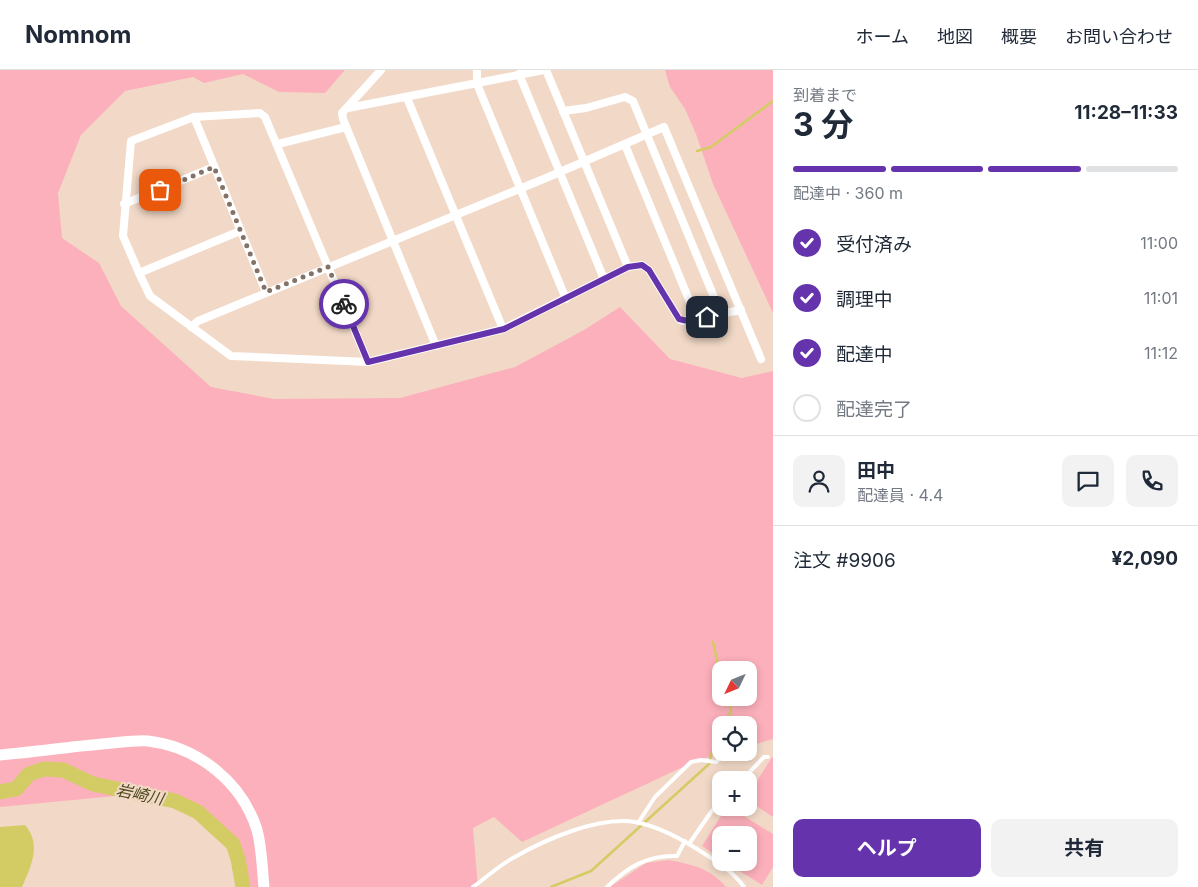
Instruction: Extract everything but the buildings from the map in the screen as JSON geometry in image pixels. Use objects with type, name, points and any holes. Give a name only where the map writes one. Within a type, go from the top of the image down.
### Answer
[{"type":"street","points":[[381,70],[342,113],[346,127],[436,346]]},
{"type":"street","points":[[477,70],[477,84],[566,299]]},
{"type":"street","points":[[348,108],[477,84],[528,71],[545,70],[628,267]]},
{"type":"street","points":[[519,74],[604,280]]},
{"type":"street","points":[[563,111],[586,108],[625,97],[633,101],[721,314]]},
{"type":"street","points":[[407,98],[504,329]]},
{"type":"street","points":[[368,362],[278,144],[268,122],[260,113],[194,117],[131,141],[124,204],[123,236],[139,273],[150,296],[231,356],[368,362],[504,329],[628,267],[646,266],[679,319],[688,321],[741,310]]},
{"type":"street","points":[[194,117],[266,292]]},
{"type":"street","points":[[278,144],[346,127]]},
{"type":"street","points":[[191,327],[198,321],[266,292],[625,145],[664,127],[761,359]]},
{"type":"street","points":[[625,145],[697,319]]},
{"type":"street","points":[[124,204],[214,167]]},
{"type":"street","points":[[139,273],[240,231]]},
{"type":"street","points":[[0,755],[146,741],[178,748],[193,754],[227,780],[249,811],[260,848],[264,887]]},
{"type":"lane","points":[[751,771],[764,757],[768,757]]},
{"type":"lane","points":[[638,823],[655,797],[692,762],[701,760],[717,761]]},
{"type":"lane","points":[[607,887],[624,872],[642,861],[656,857],[677,856],[712,812]]},
{"type":"lane","points":[[473,887],[512,858],[534,846],[587,826],[611,821],[638,823],[687,842],[733,874],[744,887]]},
{"type":"shaded area","points":[[0,70],[345,70],[325,93],[279,92],[243,74],[204,83],[193,77],[125,91],[81,135],[58,193],[62,238],[99,263],[121,306],[211,387],[274,399],[400,398],[515,367],[584,330],[620,307],[670,359],[742,378],[773,371],[773,739],[757,744],[757,716],[712,716],[712,756],[698,760],[522,842],[494,817],[473,828],[478,887],[238,887],[234,867],[221,828],[207,812],[157,792],[0,807]]},
{"type":"shaded area","points":[[665,70],[773,70],[773,313],[713,184],[696,134],[685,109],[670,87]]},
{"type":"shaded area","points":[[772,757],[773,817],[757,806],[757,781]]},
{"type":"shaded area","points":[[721,816],[744,816],[773,834],[773,867],[762,885],[740,871],[757,871],[757,826],[715,826]]},
{"type":"shaded area","points":[[25,825],[30,832],[34,848],[29,872],[22,887],[0,887],[0,827]]},
{"type":"shaded area","points":[[712,830],[712,853],[702,846]]},
{"type":"shaded area","points":[[669,860],[701,868],[713,875],[726,887],[610,887],[646,863]]},
{"type":"waterway","points":[[697,151],[711,147],[773,101]]},
{"type":"waterway","points":[[713,642],[717,661]]},
{"type":"waterway","points":[[728,716],[731,712],[730,706]]},
{"type":"waterway","points":[[551,887],[591,871],[709,764],[712,752]]},
{"type":"waterway","name":"岩崎川","points":[[0,792],[16,789],[29,774],[44,769],[63,770],[93,784],[175,801],[198,812],[233,844],[243,887]]},
{"type":"way so far","points":[[160,190],[214,167],[222,182],[266,292],[328,267],[344,304]]},
{"type":"route","points":[[344,304],[368,362],[504,329],[628,267],[642,265],[646,266],[649,270],[679,319],[688,321],[707,317]]}]
